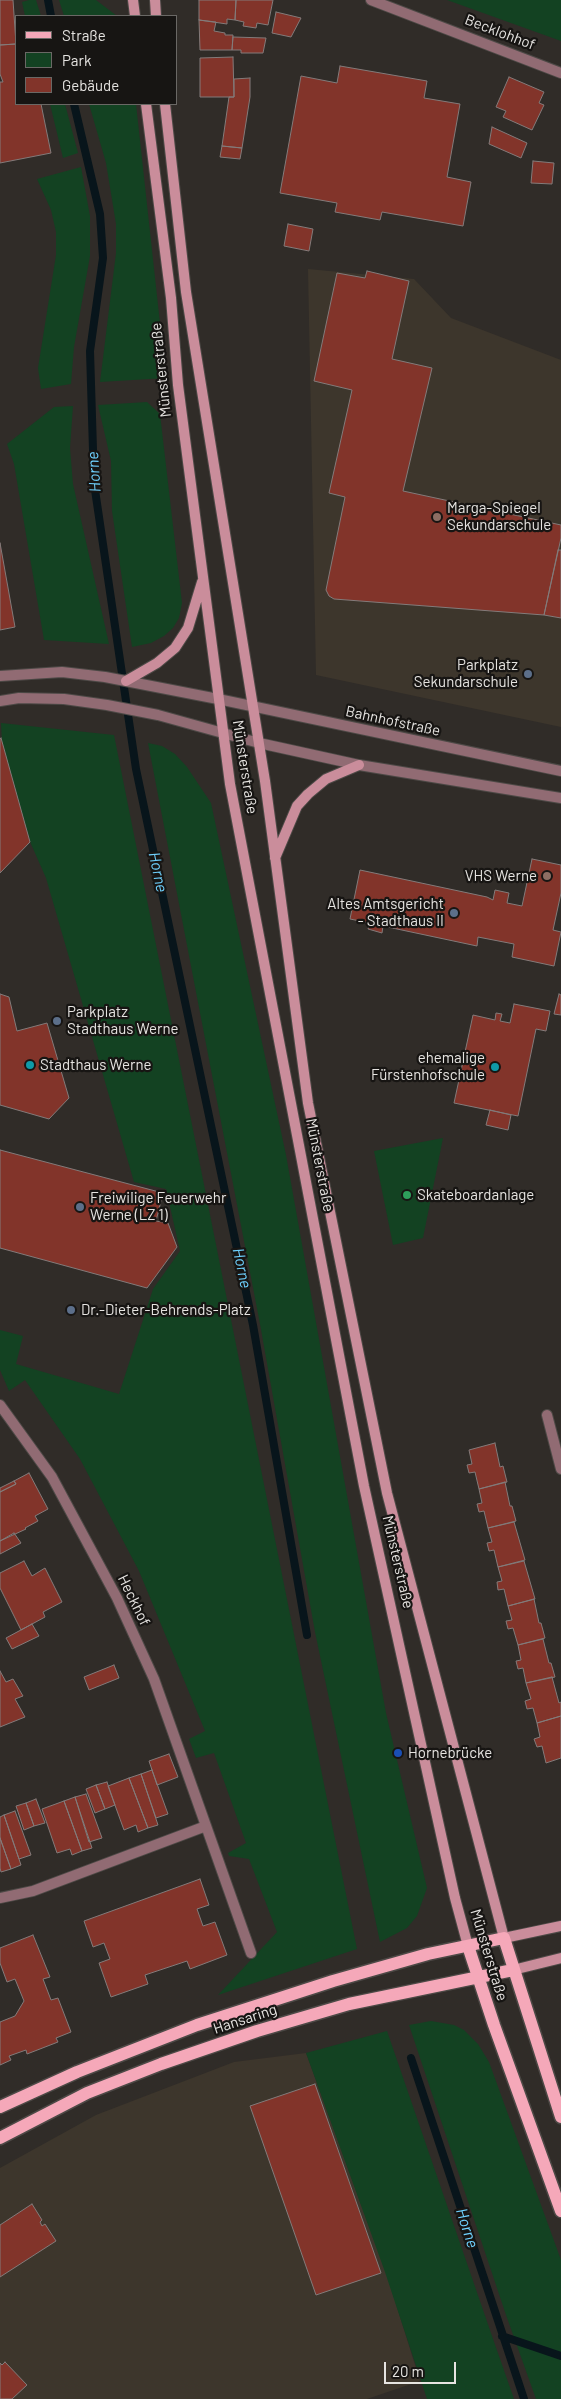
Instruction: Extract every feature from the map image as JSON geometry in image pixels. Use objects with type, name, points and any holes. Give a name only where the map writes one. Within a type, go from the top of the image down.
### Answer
[{"type":"main road","points":[[133,0],[135,15]]},
{"type":"main road","points":[[155,0],[156,15]]},
{"type":"main road","name":"Münsterstraße","points":[[146,105],[171,298],[178,385],[204,577],[222,733],[364,1486],[453,1890],[468,1946],[528,2125],[561,2211]]},
{"type":"main road","name":"Münsterstraße","points":[[165,105],[186,292],[259,743],[308,1103],[387,1492],[504,1938],[561,2118]]},
{"type":"main road","points":[[126,681],[157,663],[175,648],[188,628],[204,577]]},
{"type":"main road","points":[[274,859],[294,814],[308,794],[326,779],[359,765]]},
{"type":"main road","points":[[504,1938],[561,1926]]},
{"type":"main road","name":"Hansaring","points":[[0,2107],[77,2072],[197,2025],[333,1981],[504,1938]]},
{"type":"main road","points":[[513,1970],[561,1958]]},
{"type":"main road","name":"Hansaring","points":[[0,2138],[87,2094],[161,2064],[257,2031],[349,2004],[513,1970]]},
{"type":"street","name":"Becklohhof","points":[[371,0],[561,73]]},
{"type":"street","name":"Bahnhofstraße","points":[[0,676],[62,672],[105,677],[561,771]]},
{"type":"street","points":[[0,701],[19,698],[64,699],[107,705],[158,715],[259,743],[359,765],[561,798]]},
{"type":"street","name":"Heckhof","points":[[0,1405],[52,1477],[117,1598],[154,1679],[251,1953]]},
{"type":"street","points":[[547,1415],[561,1469]]},
{"type":"street","points":[[0,1898],[33,1891],[206,1826]]},
{"type":"shaded area","name":"Marga-Spiegel Sekundarschule","points":[[308,269],[414,279],[451,318],[561,360],[561,727],[316,675]]},
{"type":"shaded area","points":[[306,2053],[386,2272],[420,2381],[367,2399],[0,2399],[0,2168],[96,2115],[234,2062]]},
{"type":"green space","points":[[36,0],[41,15],[25,15],[22,2]]},
{"type":"green space","points":[[59,0],[96,0],[116,15],[64,15]]},
{"type":"green space","points":[[447,0],[561,0],[561,41]]},
{"type":"green space","points":[[50,105],[65,105],[78,153],[63,158]]},
{"type":"green space","points":[[89,105],[136,105],[166,378],[100,382],[116,253],[116,224],[106,163]]},
{"type":"green space","points":[[81,167],[90,216],[90,256],[74,347],[71,384],[41,389],[38,368],[56,255],[56,232],[51,210],[37,179]]},
{"type":"green space","points":[[147,402],[160,414],[182,603],[179,618],[173,628],[164,636],[151,643],[132,647],[112,511],[111,461],[98,405]]},
{"type":"green space","points":[[73,406],[70,448],[73,484],[109,644],[44,640],[14,464],[7,444],[54,407]]},
{"type":"green space","points":[[1,723],[114,735],[357,1949],[218,1995],[277,1932],[249,1859],[229,1856],[228,1853],[246,1843],[214,1753],[196,1758],[189,1739],[205,1731],[139,1571],[80,1459],[25,1380],[9,1391],[0,1370],[0,1330],[23,1336],[16,1364],[119,1394],[153,1289],[180,1251],[166,1189],[134,1182],[46,878],[31,844],[2,742]]},
{"type":"green space","points":[[148,743],[162,746],[175,754],[187,767],[211,803],[286,1155],[386,1713],[427,1888],[417,1916],[407,1928],[380,1942],[315,1632],[260,1324]]},
{"type":"green space","name":"Skateboardanlage","points":[[443,1138],[423,1238],[393,1245],[374,1151]]},
{"type":"green space","points":[[431,2021],[454,2025],[464,2030],[478,2044],[489,2062],[561,2260],[561,2399],[536,2399],[506,2315],[409,2025]]},
{"type":"green space","points":[[387,2031],[514,2399],[427,2399],[385,2272],[306,2053]]},
{"type":"building","points":[[0,0],[13,0],[15,44],[0,45]]},
{"type":"building","points":[[199,0],[236,0],[235,20],[227,19],[227,24],[199,20]]},
{"type":"building","points":[[236,0],[273,0],[268,25],[257,23],[256,28],[243,26],[244,22],[235,20]]},
{"type":"building","points":[[276,12],[301,18],[291,37],[272,33]]},
{"type":"building","points":[[199,20],[216,22],[214,31],[225,33],[225,35],[233,35],[232,50],[200,50]]},
{"type":"building","points":[[233,37],[266,38],[263,53],[241,53],[241,50],[232,50]]},
{"type":"building","points":[[15,44],[15,105],[41,105],[51,153],[0,163],[0,82],[3,82],[0,74],[0,45]]},
{"type":"building","points":[[233,57],[234,97],[200,97],[200,58]]},
{"type":"building","points":[[340,66],[427,81],[424,98],[460,104],[447,177],[471,182],[463,226],[382,212],[380,220],[335,212],[337,203],[280,193],[301,76],[337,83]]},
{"type":"building","points":[[509,77],[544,92],[539,103],[544,105],[532,130],[503,117],[506,111],[496,107]]},
{"type":"building","points":[[250,78],[250,97],[242,148],[222,146],[229,97],[234,97],[234,79]]},
{"type":"building","points":[[492,127],[527,143],[521,158],[489,144]]},
{"type":"building","points":[[222,146],[242,148],[240,159],[220,157]]},
{"type":"building","points":[[533,161],[554,163],[552,184],[531,183]]},
{"type":"building","points":[[288,224],[313,229],[309,251],[284,246]]},
{"type":"building","points":[[367,271],[409,281],[392,359],[432,368],[403,491],[561,525],[561,538],[544,615],[334,599],[329,596],[326,590],[345,497],[329,493],[352,390],[314,381],[337,273],[365,278]]},
{"type":"building","points":[[0,543],[15,627],[0,630]]},
{"type":"building","points":[[558,550],[561,550],[561,618],[544,615]]},
{"type":"building","points":[[0,739],[30,842],[0,873]]},
{"type":"building","name":"Altes Amtsgericht - Stadthaus II","points":[[532,859],[561,865],[561,893],[553,930],[561,932],[554,966],[512,957],[514,944],[478,937],[477,946],[383,926],[382,933],[368,929],[370,923],[350,919],[360,870],[487,897],[493,900],[495,890],[509,893],[507,903],[522,906]]},
{"type":"building","name":"Stadthaus Werne","points":[[0,994],[9,997],[17,1031],[47,1023],[69,1098],[49,1119],[0,1105]]},
{"type":"building","points":[[559,994],[561,995],[561,1015],[554,1014]]},
{"type":"building","name":"ehemalige Fürstenhofschule","points":[[514,1004],[550,1011],[546,1031],[536,1029],[518,1116],[454,1103],[473,1015],[495,1020],[496,1013],[502,1014],[500,1021],[510,1023]]},
{"type":"building","points":[[490,1110],[511,1115],[508,1130],[486,1125]]},
{"type":"building","name":"Freiwilige Feuerwehr Werne (LZ 1)","points":[[0,1150],[163,1193],[156,1221],[168,1223],[177,1247],[147,1288],[0,1248]]},
{"type":"building","points":[[495,1443],[500,1467],[503,1466],[507,1482],[479,1489],[475,1472],[469,1473],[467,1465],[472,1464],[469,1450]]},
{"type":"building","points":[[29,1473],[48,1509],[35,1516],[38,1521],[26,1529],[0,1541],[0,1492],[16,1484],[14,1481]]},
{"type":"building","points":[[14,1481],[16,1484],[0,1492],[0,1488]]},
{"type":"building","points":[[505,1482],[510,1506],[512,1506],[516,1521],[488,1528],[484,1511],[479,1512],[477,1504],[482,1503],[479,1489]]},
{"type":"building","points":[[514,1522],[525,1560],[498,1567],[494,1550],[489,1551],[487,1543],[492,1542],[488,1528]]},
{"type":"building","points":[[14,1533],[21,1543],[0,1554],[0,1541]]},
{"type":"building","points":[[24,1561],[32,1576],[45,1568],[62,1602],[43,1612],[45,1617],[21,1630],[0,1588],[0,1573]]},
{"type":"building","points":[[524,1561],[535,1599],[508,1606],[504,1589],[498,1590],[497,1582],[502,1581],[498,1567]]},
{"type":"building","points":[[534,1599],[539,1623],[541,1623],[545,1638],[518,1645],[513,1628],[508,1629],[506,1621],[512,1620],[508,1606]]},
{"type":"building","points":[[32,1624],[39,1636],[12,1649],[6,1638]]},
{"type":"building","points":[[543,1639],[549,1663],[551,1663],[555,1677],[526,1683],[523,1668],[518,1669],[516,1661],[521,1660],[518,1645]]},
{"type":"building","points":[[114,1665],[119,1678],[89,1690],[84,1677]]},
{"type":"building","points":[[0,1671],[6,1682],[13,1679],[23,1696],[15,1699],[25,1717],[0,1727]]},
{"type":"building","points":[[552,1677],[559,1703],[561,1702],[561,1716],[537,1723],[533,1708],[527,1709],[525,1701],[531,1699],[526,1683]]},
{"type":"building","points":[[561,1716],[561,1758],[546,1763],[542,1746],[537,1747],[534,1739],[540,1737],[537,1723]]},
{"type":"building","points":[[169,1754],[178,1777],[157,1785],[149,1761]]},
{"type":"building","points":[[152,1770],[168,1814],[156,1818],[141,1774]]},
{"type":"building","points":[[141,1774],[158,1825],[148,1828],[129,1778]]},
{"type":"building","points":[[129,1778],[148,1828],[138,1832],[136,1825],[124,1830],[108,1786]]},
{"type":"building","points":[[107,1782],[115,1805],[105,1809],[96,1785]]},
{"type":"building","points":[[96,1785],[105,1809],[95,1813],[86,1789]]},
{"type":"building","points":[[86,1794],[102,1838],[89,1842],[75,1797]]},
{"type":"building","points":[[75,1797],[92,1848],[82,1851],[64,1801]]},
{"type":"building","points":[[36,1799],[45,1823],[34,1826],[26,1803]]},
{"type":"building","points":[[64,1801],[82,1851],[72,1855],[70,1849],[57,1853],[42,1809]]},
{"type":"building","points":[[26,1803],[34,1826],[24,1830],[16,1806]]},
{"type":"building","points":[[15,1811],[31,1855],[19,1859],[4,1815]]},
{"type":"building","points":[[4,1815],[21,1865],[11,1869],[0,1838],[0,1817]]},
{"type":"building","points":[[0,1838],[11,1869],[1,1872],[0,1868]]},
{"type":"building","points":[[200,1879],[209,1905],[197,1909],[203,1926],[215,1922],[227,1955],[190,1969],[187,1961],[145,1975],[148,1984],[111,1997],[99,1963],[110,1959],[104,1943],[93,1947],[84,1921]]},
{"type":"building","points":[[33,1935],[50,1977],[43,1979],[51,2000],[58,1998],[71,2032],[56,2038],[58,2042],[27,2054],[26,2050],[9,2056],[11,2060],[0,2065],[0,2022],[15,2016],[24,2001],[15,1979],[7,1982],[0,1963],[0,1948]]},
{"type":"building","points":[[315,2084],[381,2273],[316,2295],[250,2106]]},
{"type":"building","points":[[32,2204],[42,2220],[40,2222],[42,2226],[45,2224],[56,2241],[0,2277],[0,2225]]},
{"type":"building","points":[[5,2362],[27,2385],[12,2399],[0,2399],[0,2363],[2,2365]]},
{"type":"waterway","name":"Horne","points":[[48,0],[51,15]]},
{"type":"waterway","name":"Horne","points":[[74,105],[100,214],[103,258],[90,351],[94,483],[136,769],[253,1325],[307,1635]]},
{"type":"waterway","name":"Horne","points":[[411,2058],[524,2399]]},
{"type":"waterway","points":[[502,2336],[561,2356]]},
{"type":"place","name":"Marga-Spiegel Sekundarschule","points":[[437,517]]},
{"type":"place","name":"Parkplatz Sekundarschule","points":[[528,674]]},
{"type":"place","name":"VHS Werne","points":[[547,876]]},
{"type":"place","name":"Altes Amtsgericht - Stadthaus II","points":[[454,913]]},
{"type":"place","name":"Parkplatz Stadthaus Werne","points":[[57,1021]]},
{"type":"place","name":"Stadthaus Werne","points":[[30,1065]]},
{"type":"place","name":"ehemalige Fürstenhofschule","points":[[495,1067]]},
{"type":"place","name":"Skateboardanlage","points":[[407,1195]]},
{"type":"place","name":"Freiwilige Feuerwehr Werne (LZ 1)","points":[[80,1207]]},
{"type":"place","name":"Dr.-Dieter-Behrends-Platz","points":[[71,1310]]},
{"type":"place","name":"Hornebrücke","points":[[398,1753]]}]
